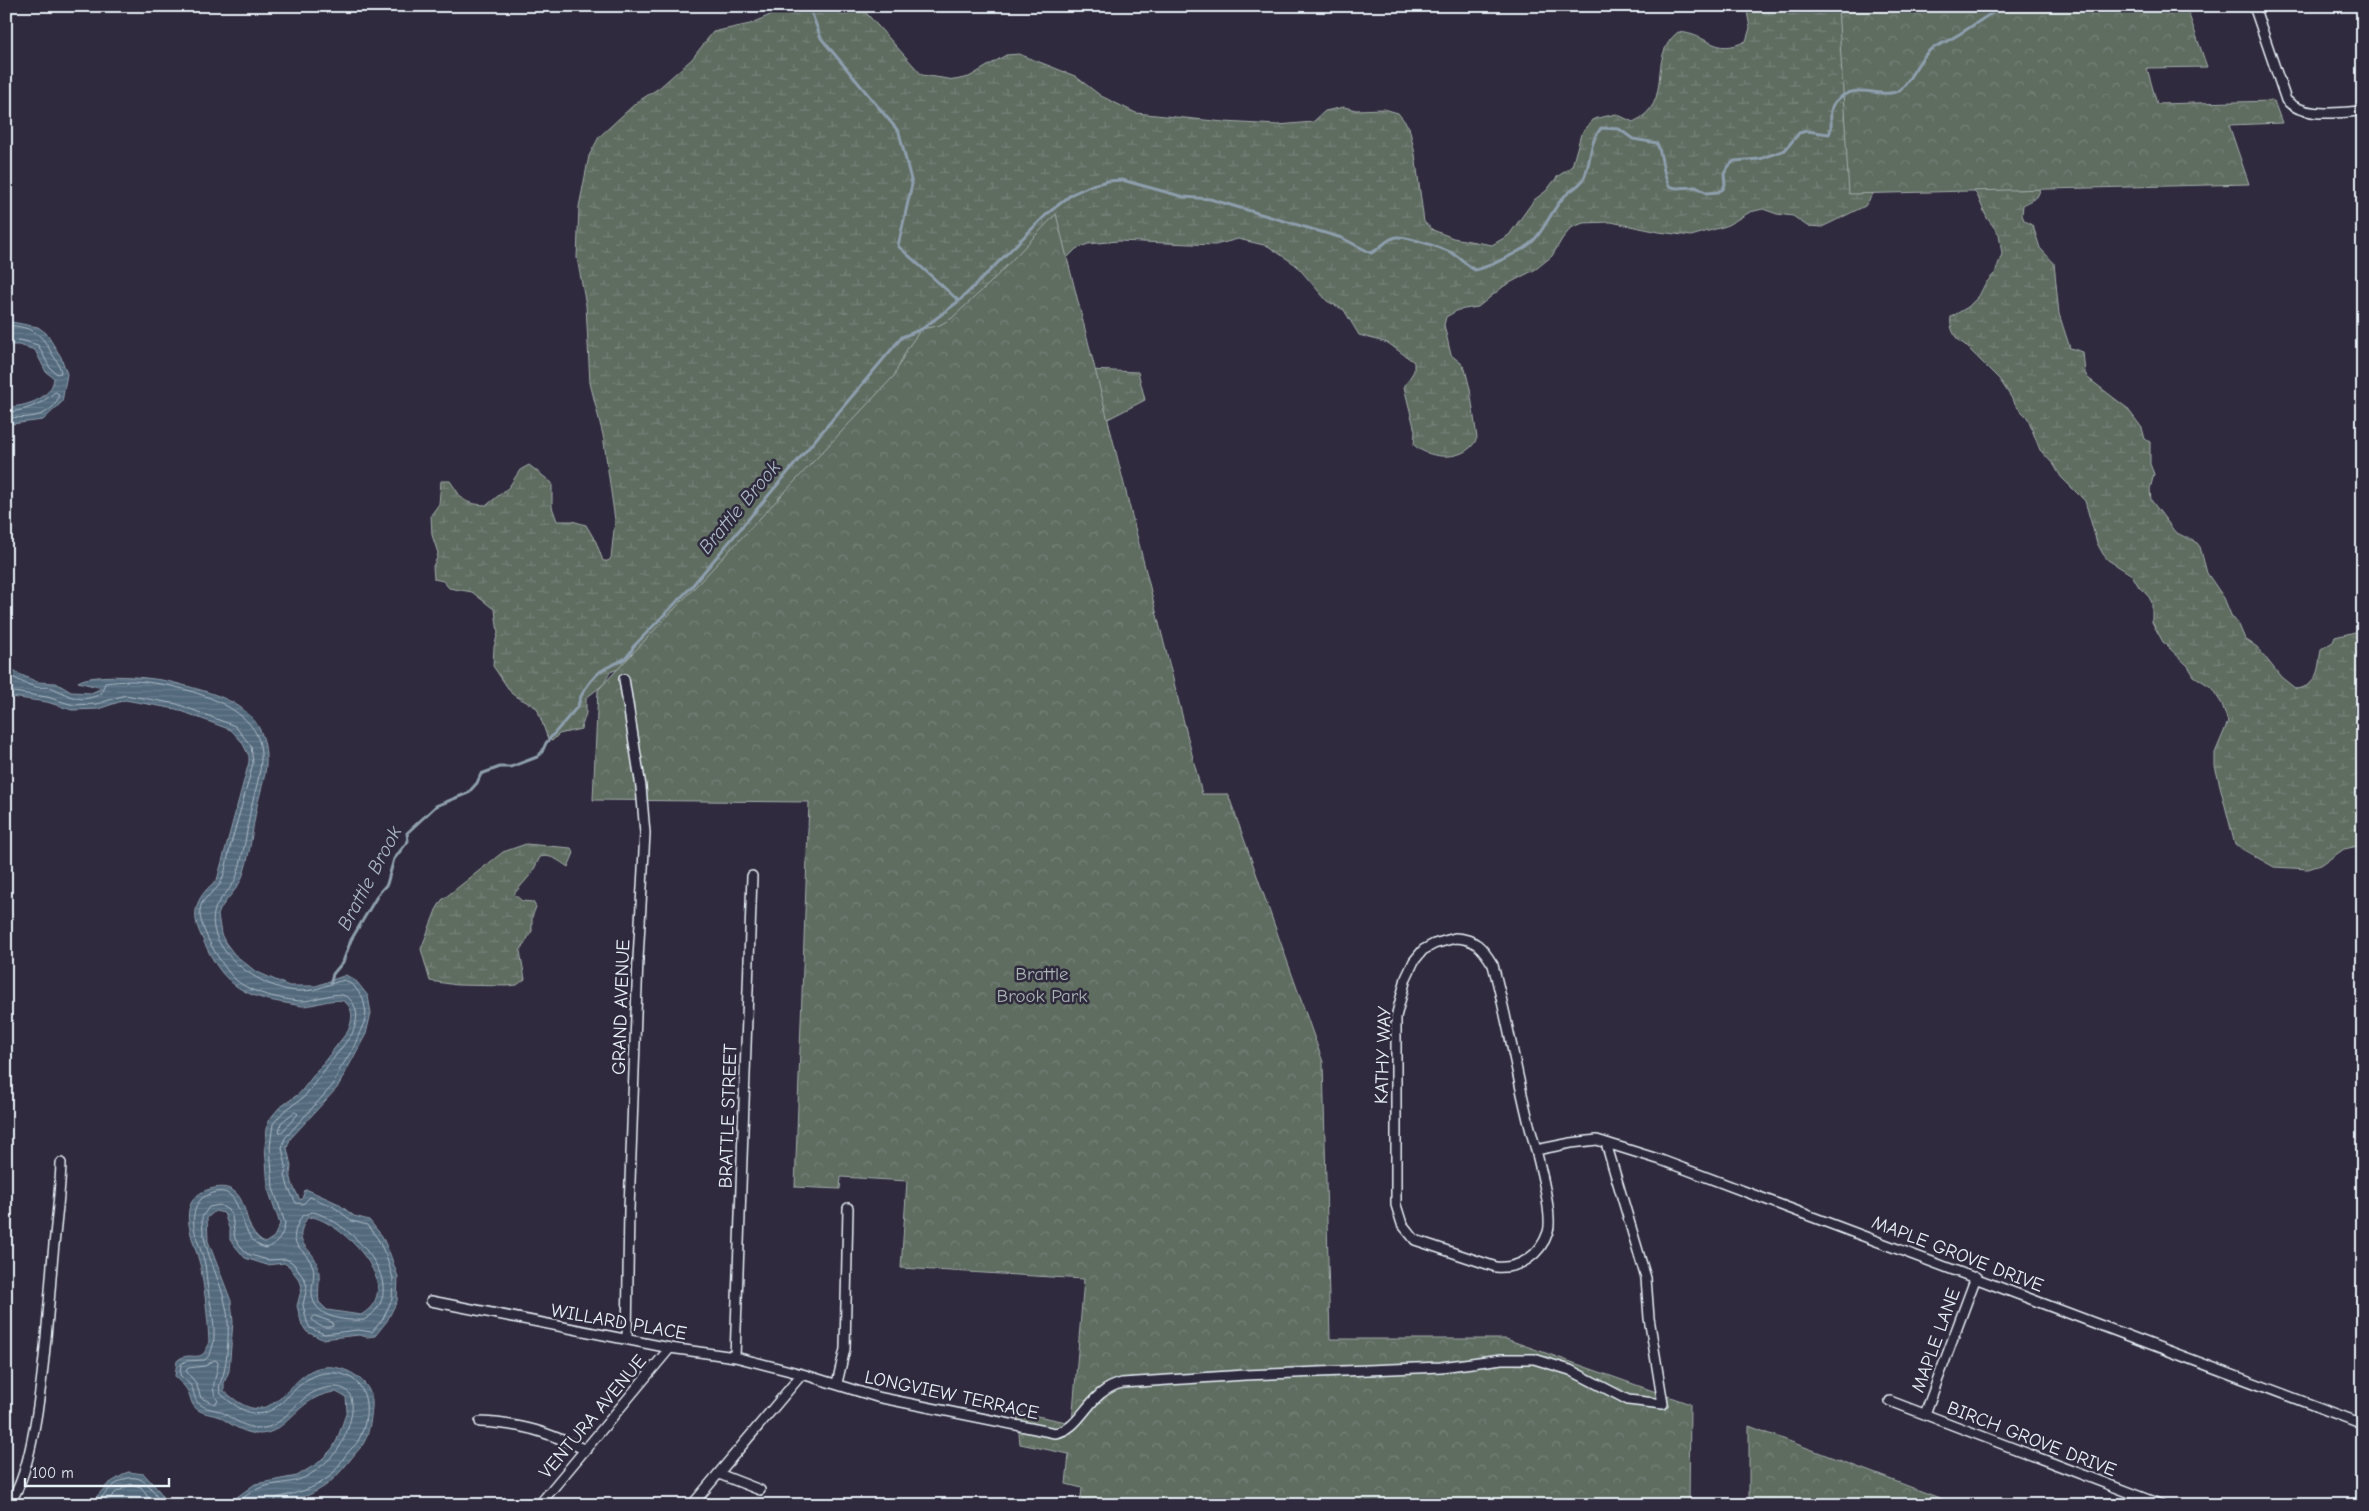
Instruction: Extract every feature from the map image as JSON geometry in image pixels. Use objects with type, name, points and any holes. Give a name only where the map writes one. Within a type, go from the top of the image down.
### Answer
[{"type":"street","points":[[2254,6],[2286,100],[2293,107],[2332,112],[2363,111]]},
{"type":"street","name":"GRAND AVENUE","points":[[624,679],[642,787],[645,833],[638,959],[629,1200],[627,1338]]},
{"type":"street","name":"BRATTLE STREET","points":[[735,1357],[752,876]]},
{"type":"street","name":"KATHY WAY","points":[[1455,938],[1468,939],[1484,951],[1493,965],[1536,1150],[1549,1215],[1548,1231],[1535,1254],[1524,1263],[1507,1268],[1496,1267],[1415,1240],[1402,1224],[1396,1205],[1396,1016],[1406,978],[1414,960],[1423,950],[1434,944],[1455,938]]},
{"type":"street","name":"MAPLE GROVE DRIVE","points":[[1536,1150],[1571,1142],[1597,1140],[1661,1160],[2363,1424]]},
{"type":"street","name":"LONGVIEW TERRACE","points":[[802,1374],[837,1383],[877,1397],[1058,1433],[1076,1423],[1085,1408],[1100,1393],[1111,1386],[1122,1384],[1245,1375],[1441,1367],[1502,1359],[1534,1359],[1570,1370],[1628,1400],[1663,1404],[1649,1318],[1646,1278],[1606,1143]]},
{"type":"street","points":[[6,1505],[13,1499],[21,1477],[36,1420],[51,1286],[61,1163]]},
{"type":"street","points":[[837,1383],[845,1349],[848,1208]]},
{"type":"street","name":"MAPLE LANE","points":[[1925,1414],[1976,1277]]},
{"type":"street","name":"WILLARD PLACE","points":[[430,1301],[627,1338],[670,1348],[735,1357],[802,1374]]},
{"type":"street","name":"VENTURA AVENUE","points":[[539,1505],[670,1348]]},
{"type":"street","points":[[692,1505],[802,1374]]},
{"type":"street","name":"BIRCH GROVE DRIVE","points":[[1890,1401],[2162,1505]]},
{"type":"street","points":[[480,1422],[516,1424],[586,1450]]},
{"type":"street","points":[[719,1474],[760,1490]]},
{"type":"green space","points":[[790,6],[860,6],[922,75],[955,80],[969,77],[1006,55],[1019,54],[1075,76],[1101,96],[1136,113],[1224,122],[1278,125],[1313,122],[1325,111],[1344,107],[1356,110],[1384,109],[1398,113],[1409,127],[1415,154],[1424,222],[1433,230],[1453,238],[1492,245],[1509,235],[1534,200],[1546,191],[1557,177],[1572,166],[1581,134],[1594,119],[1616,114],[1633,122],[1646,114],[1654,104],[1663,54],[1668,43],[1678,32],[1697,36],[1719,46],[1726,47],[1746,41],[1750,28],[1746,6],[2148,6],[2046,178],[2037,197],[2023,205],[2022,215],[2024,220],[2033,226],[2040,248],[2054,263],[2059,314],[2070,348],[2083,352],[2085,373],[2088,378],[2127,408],[2142,428],[2145,439],[2150,442],[2150,464],[2154,474],[2150,489],[2151,500],[2175,532],[2197,543],[2200,547],[2207,573],[2224,598],[2231,615],[2239,625],[2245,639],[2257,647],[2281,677],[2296,689],[2304,687],[2313,680],[2318,669],[2321,649],[2333,642],[2335,637],[2363,630],[2363,845],[2344,849],[2321,865],[2308,869],[2274,867],[2235,845],[2215,766],[2215,753],[2228,722],[2222,704],[2211,687],[2194,676],[2188,666],[2163,642],[2152,622],[2152,603],[2149,597],[2139,587],[2132,575],[2108,560],[2103,554],[2097,543],[2085,501],[2061,477],[2054,465],[2040,450],[2027,417],[2018,408],[2000,380],[1953,333],[1951,317],[1968,307],[1979,296],[1985,284],[1995,273],[2002,254],[1999,234],[1987,218],[1977,195],[1960,174],[1885,176],[1865,206],[1822,227],[1807,226],[1793,216],[1777,214],[1763,209],[1750,212],[1726,226],[1691,236],[1659,232],[1611,222],[1583,223],[1571,228],[1552,256],[1536,269],[1504,286],[1478,307],[1458,310],[1446,317],[1444,325],[1451,355],[1465,369],[1477,438],[1472,446],[1465,451],[1457,455],[1448,456],[1429,454],[1414,445],[1415,431],[1404,387],[1414,371],[1414,362],[1388,343],[1359,335],[1344,310],[1327,301],[1296,265],[1268,246],[1238,239],[1215,245],[1118,241],[1088,244],[1076,249],[1053,272],[1089,370],[1138,372],[1145,400],[624,667],[610,672],[604,684],[586,698],[586,713],[581,729],[559,734],[552,741],[548,739],[537,708],[512,694],[493,666],[494,647],[498,633],[495,610],[472,592],[449,588],[443,581],[434,579],[433,566],[438,553],[432,535],[431,515],[439,504],[441,481],[450,481],[467,502],[487,505],[509,487],[520,470],[529,465],[552,483],[552,507],[557,521],[572,521],[586,525],[596,542],[603,561],[608,561],[611,558],[615,520],[603,435],[590,383],[586,305],[577,258],[579,207],[589,156],[599,137],[637,102],[659,88],[692,59],[713,32],[750,24]]},
{"type":"green space","points":[[1838,6],[2186,6],[2207,67],[2147,68],[2157,104],[2274,101],[2282,123],[2229,125],[2249,184],[1849,194]]},
{"type":"green space","name":"Brattle Brook Park","points":[[1056,214],[1202,794],[1228,794],[1323,1062],[1330,1339],[1506,1339],[1690,1404],[1689,1505],[1080,1505],[1082,1488],[1066,1484],[1069,1454],[1020,1444],[1017,1412],[1072,1423],[1084,1279],[901,1268],[907,1181],[841,1177],[840,1189],[795,1187],[809,802],[593,800],[598,690],[894,376],[907,349],[921,329],[938,326],[952,318],[990,283]]},
{"type":"green space","points":[[526,844],[571,848],[574,853],[568,867],[551,857],[540,857],[532,873],[514,894],[522,901],[533,902],[536,907],[532,917],[532,931],[520,951],[525,979],[517,985],[506,986],[457,985],[430,981],[421,949],[436,910],[442,900],[503,852]]},
{"type":"green space","points":[[1749,1426],[1958,1505],[1749,1505]]},
{"type":"water","points":[[6,321],[38,327],[46,333],[61,357],[67,374],[62,402],[43,420],[12,424],[6,421],[6,407],[29,403],[43,396],[52,385],[54,378],[46,372],[35,350],[19,345],[6,345]]},
{"type":"water","points":[[6,668],[37,682],[56,683],[71,692],[91,693],[102,688],[78,682],[86,679],[110,676],[139,677],[166,681],[192,688],[225,699],[239,706],[251,716],[260,729],[265,745],[266,765],[244,872],[238,885],[222,906],[218,915],[221,934],[234,954],[255,971],[289,986],[316,986],[346,975],[357,982],[368,996],[371,1013],[366,1034],[337,1088],[290,1139],[287,1148],[293,1186],[300,1200],[305,1190],[308,1190],[337,1203],[354,1216],[369,1220],[382,1236],[398,1277],[397,1301],[387,1321],[375,1336],[359,1335],[322,1339],[307,1332],[302,1325],[297,1306],[302,1287],[289,1266],[284,1263],[267,1265],[245,1258],[230,1240],[230,1231],[224,1213],[215,1211],[207,1218],[208,1241],[231,1301],[233,1322],[229,1371],[224,1383],[224,1391],[236,1401],[246,1406],[261,1408],[269,1406],[276,1401],[307,1373],[324,1367],[334,1367],[354,1374],[368,1388],[372,1407],[366,1438],[340,1472],[314,1493],[277,1503],[226,1505],[255,1484],[297,1476],[318,1463],[332,1449],[337,1440],[347,1411],[346,1397],[336,1392],[319,1396],[306,1404],[284,1424],[273,1431],[260,1434],[244,1431],[220,1417],[201,1412],[195,1408],[187,1390],[175,1376],[177,1361],[187,1356],[200,1356],[206,1349],[209,1341],[201,1269],[189,1224],[191,1203],[198,1195],[210,1189],[219,1187],[232,1190],[242,1201],[249,1224],[258,1238],[265,1243],[274,1237],[280,1224],[268,1189],[265,1146],[268,1121],[279,1108],[300,1093],[348,1031],[352,1018],[350,1007],[344,1001],[338,1000],[302,1006],[250,994],[239,988],[221,971],[213,960],[200,933],[196,918],[198,904],[205,892],[217,880],[249,762],[249,756],[242,742],[231,730],[176,709],[125,700],[98,709],[72,710],[47,702],[6,695]],"holes":[[[313,1217],[326,1222],[354,1244],[366,1258],[375,1274],[378,1289],[374,1303],[361,1315],[327,1310],[319,1302],[318,1267],[312,1254],[304,1245],[301,1235],[307,1218]]]},
{"type":"water","points":[[128,1472],[144,1474],[160,1492],[166,1505],[89,1505],[108,1484]]},
{"type":"waterway","name":"Brattle Brook","points":[[809,6],[821,38],[899,132],[912,184],[898,246],[959,301]]},
{"type":"waterway","points":[[331,982],[333,974],[343,962],[351,940],[379,893],[387,884],[394,859],[408,841],[407,833],[436,806],[468,793],[477,783],[481,774],[500,767],[511,767],[537,757],[542,752],[546,743],[578,706],[582,695],[592,679],[601,671],[626,658],[633,647],[692,586],[902,337],[922,329],[959,301],[1047,214],[1072,194],[1092,185],[1122,180],[1184,197],[1210,199],[1342,238],[1371,253],[1387,241],[1402,237],[1453,253],[1475,270],[1506,258],[1534,240],[1562,199],[1582,181],[1594,140],[1601,128],[1619,129],[1633,139],[1657,143],[1669,186],[1676,188],[1696,187],[1707,193],[1718,192],[1723,189],[1725,184],[1724,174],[1734,161],[1760,159],[1785,150],[1799,133],[1807,131],[1829,134],[1831,130],[1832,106],[1843,95],[1860,91],[1893,93],[1900,90],[1931,49],[2004,6]]}]
